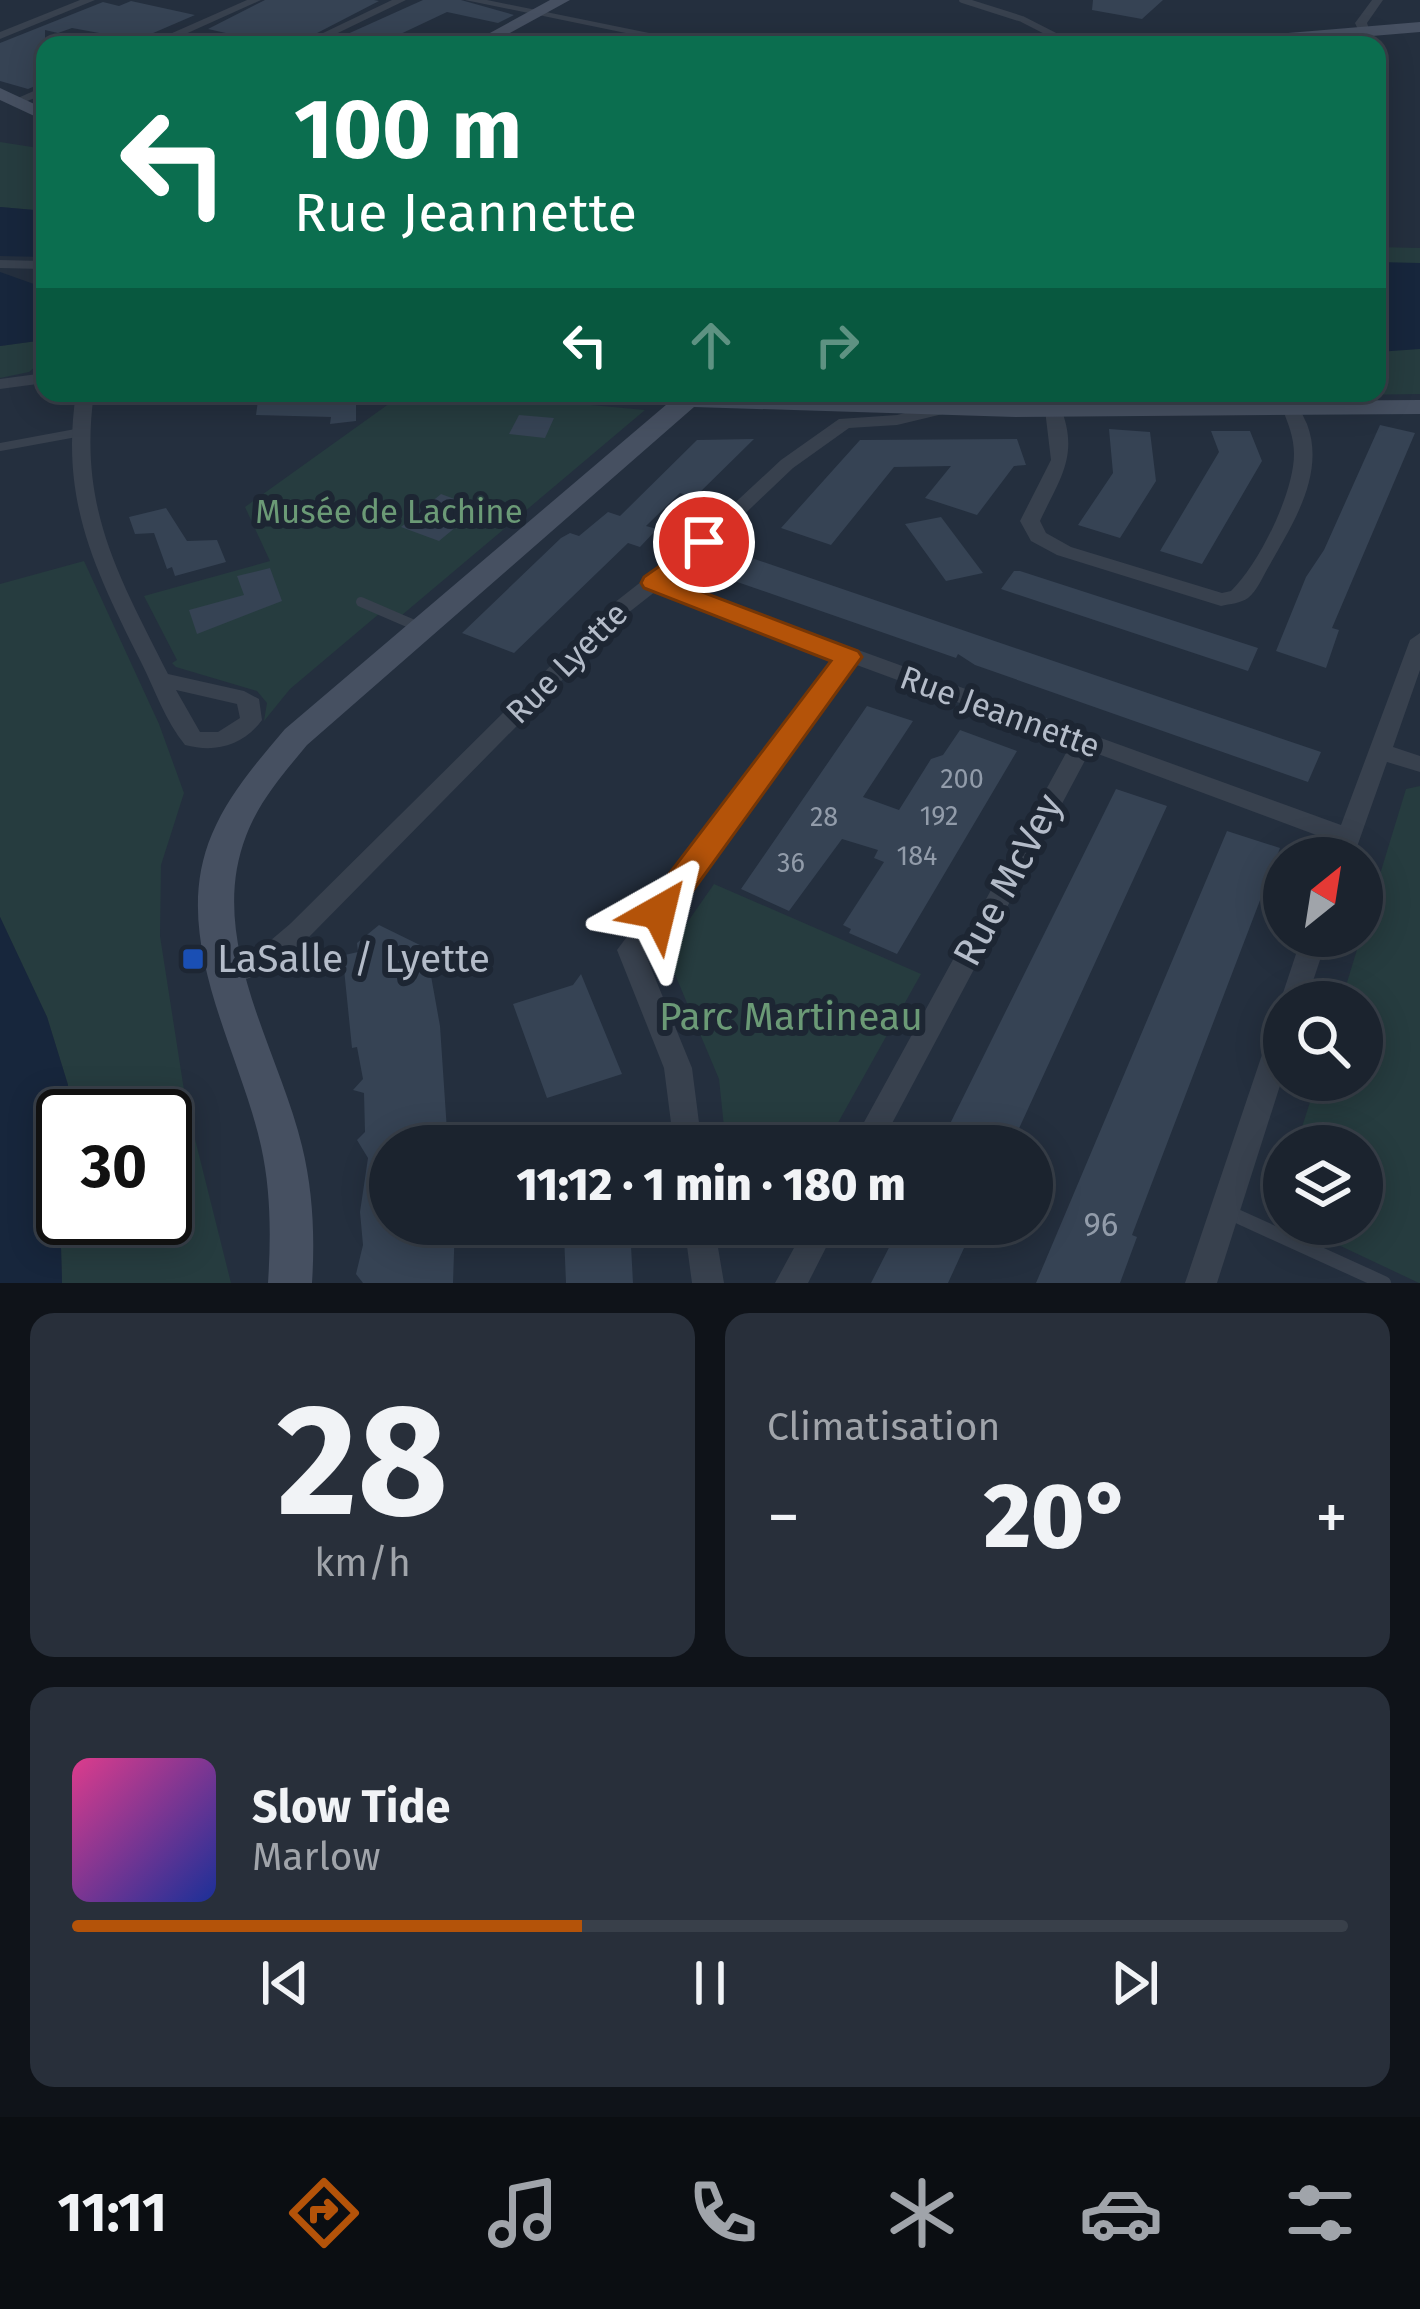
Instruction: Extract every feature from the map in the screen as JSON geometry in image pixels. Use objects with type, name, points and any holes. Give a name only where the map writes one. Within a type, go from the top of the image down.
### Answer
[{"type":"main road","points":[[493,36],[562,0]]},
{"type":"main road","points":[[1315,36],[1420,27]]},
{"type":"main road","points":[[9,97],[36,111]]},
{"type":"main road","points":[[290,1283],[292,1200],[284,1156],[225,976],[214,906],[224,850],[247,796],[296,737],[684,402]]},
{"type":"main road","points":[[739,402],[844,415],[941,409],[1420,407]]},
{"type":"main road","points":[[812,402],[844,415]]},
{"type":"street","points":[[0,36],[90,0]]},
{"type":"street","points":[[172,36],[256,0]]},
{"type":"street","points":[[323,36],[401,0]]},
{"type":"street","points":[[470,0],[651,36]]},
{"type":"street","points":[[1364,32],[1361,23],[1378,0]]},
{"type":"street","points":[[0,384],[36,379]]},
{"type":"street","points":[[83,402],[76,434],[80,478],[94,534],[118,595],[162,680]]},
{"type":"street","points":[[1054,410],[1062,454],[1055,481],[1030,521],[1038,537],[1076,556],[1227,600],[1246,588],[1301,484],[1304,454],[1291,408]]},
{"type":"street","name":"Rue Lyette","points":[[225,976],[273,952],[298,932],[608,620],[715,533],[844,415]]},
{"type":"street","name":"Rue Jeannette","points":[[654,583],[1082,742],[1317,837]]},
{"type":"street","points":[[1348,837],[1420,640]]},
{"type":"street","points":[[685,1125],[678,1068],[631,950],[848,657]]},
{"type":"street","name":"Rue McVey","points":[[876,1125],[1082,742]]},
{"type":"street","points":[[1379,751],[1420,764]]},
{"type":"street","points":[[1201,1283],[1263,1095]]},
{"type":"street","points":[[702,1245],[708,1283]]},
{"type":"street","points":[[791,1283],[812,1245]]},
{"type":"lane","points":[[962,0],[1022,19],[1055,36]]},
{"type":"lane","points":[[0,264],[36,269]]},
{"type":"lane","points":[[0,447],[76,434]]},
{"type":"lane","points":[[361,602],[422,629]]},
{"type":"lane","points":[[1225,1210],[1384,1283]]},
{"type":"green space","points":[[0,142],[36,148],[36,210],[0,207]]},
{"type":"green space","points":[[1386,247],[1420,248],[1420,394],[1386,395]]},
{"type":"green space","points":[[36,341],[36,366],[0,378],[0,346]]},
{"type":"green space","name":"Musée de Lachine","points":[[391,402],[559,402],[645,410],[402,615],[386,608],[290,689],[264,721],[267,703],[257,691],[172,663],[177,660],[144,596],[270,561],[245,507]]},
{"type":"green space","points":[[84,561],[159,724],[184,793],[161,865],[160,936],[184,1089],[67,1089],[47,1017],[0,917],[0,584]]},
{"type":"green space","points":[[1420,786],[1420,1283],[1338,1245],[1383,1245],[1383,1125],[1303,1125],[1310,1101],[1383,1101],[1383,981],[1347,981],[1355,957],[1383,957],[1383,864],[1406,789]]},
{"type":"green space","name":"Parc Martineau","points":[[714,884],[921,974],[837,1125],[724,1125],[719,1079],[666,953]]},
{"type":"green space","points":[[192,1127],[231,1283],[62,1283],[61,1245],[192,1245]]},
{"type":"water","points":[[0,207],[36,210],[36,257],[0,256]]},
{"type":"water","points":[[1386,262],[1420,263],[1420,349],[1386,351]]},
{"type":"water","points":[[0,272],[36,285],[36,341],[0,346]]},
{"type":"water","points":[[0,917],[47,1017],[68,1085],[67,1089],[36,1089],[36,1245],[61,1245],[62,1283],[0,1283]]},
{"type":"building","points":[[265,0],[379,1],[311,36],[239,36],[208,29]]},
{"type":"building","points":[[423,0],[461,0],[514,15],[498,23],[447,12],[396,36],[343,36]]},
{"type":"building","points":[[1093,0],[1163,0],[1142,19],[1092,10]]},
{"type":"building","points":[[131,1],[195,15],[146,36],[45,30],[45,36],[36,36],[36,86],[28,89],[0,81],[0,43],[103,2],[119,6]]},
{"type":"building","points":[[258,402],[356,402],[356,421],[330,424],[331,417],[256,415]]},
{"type":"building","points":[[519,415],[554,418],[545,438],[509,434]]},
{"type":"building","points":[[1380,425],[1415,433],[1332,628],[1339,630],[1326,668],[1276,651],[1306,577],[1324,550]]},
{"type":"building","points":[[1109,429],[1150,432],[1156,481],[1120,538],[1078,525],[1113,473]]},
{"type":"building","points":[[1211,431],[1250,431],[1262,461],[1202,564],[1160,551],[1219,452]]},
{"type":"building","points":[[754,439],[694,498],[680,493],[646,526],[657,529],[640,547],[628,543],[514,653],[462,633],[561,538],[570,533],[579,536],[608,512],[620,516],[697,440]]},
{"type":"building","points":[[1017,439],[1026,465],[1014,466],[977,515],[925,498],[951,466],[894,467],[831,545],[781,528],[860,440]]},
{"type":"building","points":[[441,494],[479,508],[439,541],[401,527]]},
{"type":"building","points":[[166,508],[187,541],[217,540],[226,562],[175,576],[172,567],[167,569],[154,533],[135,534],[129,517]]},
{"type":"building","points":[[941,517],[983,573],[946,581],[905,524]]},
{"type":"building","points":[[740,554],[1321,752],[1308,782],[975,665],[958,654],[956,658],[720,576]]},
{"type":"building","points":[[270,568],[282,601],[197,634],[189,610],[244,595],[237,576]]},
{"type":"building","points":[[1014,571],[1258,648],[1248,671],[1001,589]]},
{"type":"building","points":[[867,706],[913,721],[863,797],[899,810],[931,759],[943,755],[960,730],[1017,751],[897,954],[849,933],[851,929],[843,925],[884,862],[874,858],[878,850],[842,839],[789,911],[741,889]]},
{"type":"building","points":[[1116,789],[1167,806],[1021,1125],[949,1125]]},
{"type":"building","points":[[1227,831],[1263,843],[1263,892],[1132,1235],[1137,1237],[1120,1283],[1036,1283]]},
{"type":"building","points":[[379,925],[426,948],[440,1026],[447,1125],[369,1125],[369,1245],[454,1245],[453,1283],[363,1283],[356,1274],[363,1245],[360,1212],[368,1158],[357,1140],[365,1132],[364,1093],[353,1090],[363,1079],[357,1047],[352,1048],[344,969],[327,959],[358,952],[357,943]]},
{"type":"building","points":[[581,974],[622,1074],[547,1098],[513,1004],[573,985]]},
{"type":"building","points":[[564,1245],[631,1245],[633,1283],[566,1283]]},
{"type":"building","points":[[890,1245],[965,1245],[948,1283],[871,1283]]},
{"type":"place","name":"LaSalle / Lyette","points":[[193,959]]},
{"type":"route","points":[[659,912],[848,657],[654,583],[704,542]]}]
